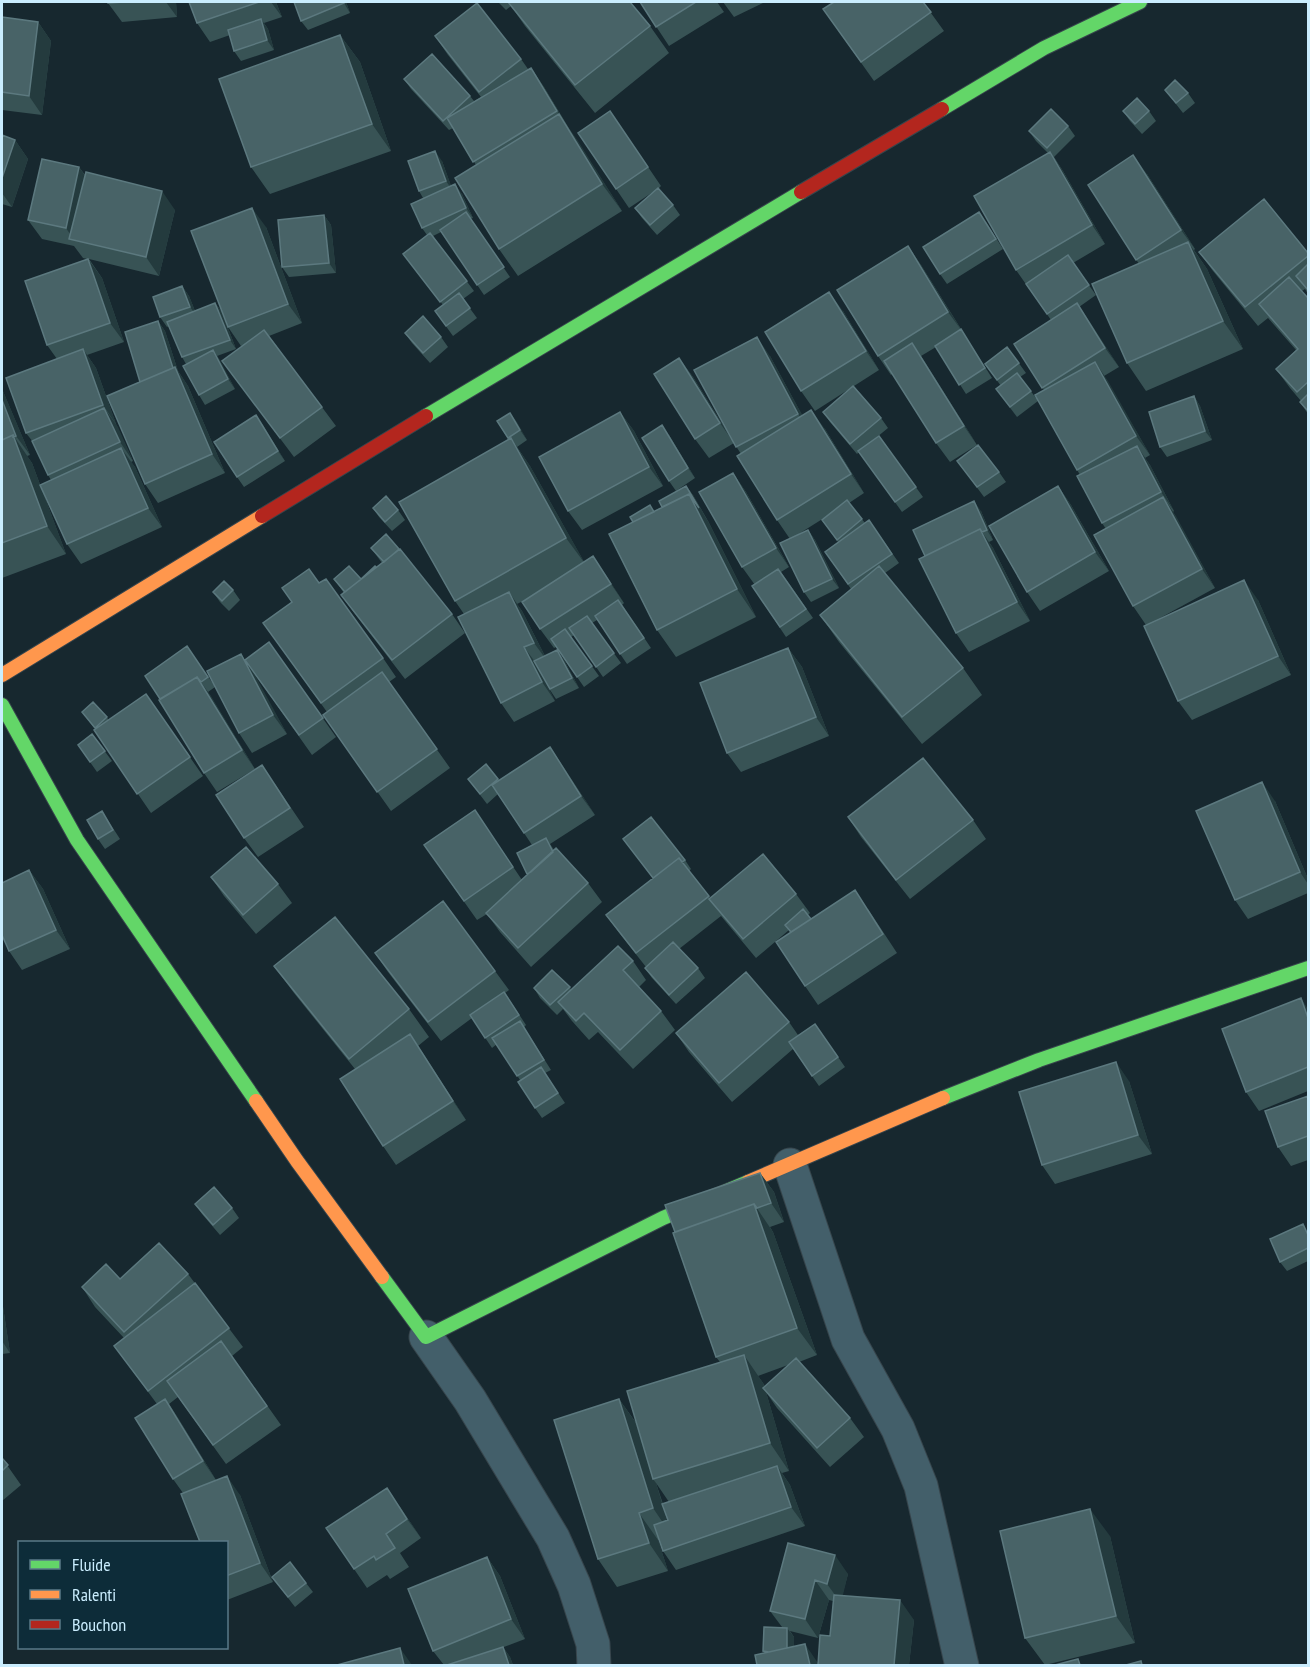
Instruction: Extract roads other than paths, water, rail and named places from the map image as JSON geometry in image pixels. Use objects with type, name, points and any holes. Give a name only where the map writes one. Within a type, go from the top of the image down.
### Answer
[{"type":"street","points":[[2,675],[443,405],[1034,54],[1140,2]]},
{"type":"street","points":[[2,705],[77,840],[297,1161],[470,1400],[553,1538],[577,1595],[593,1644],[594,1665]]},
{"type":"street","points":[[426,1337],[663,1218],[923,1106],[1039,1060],[1308,968]]},
{"type":"street","points":[[790,1165],[848,1339],[898,1429],[921,1486],[962,1665]]}]
